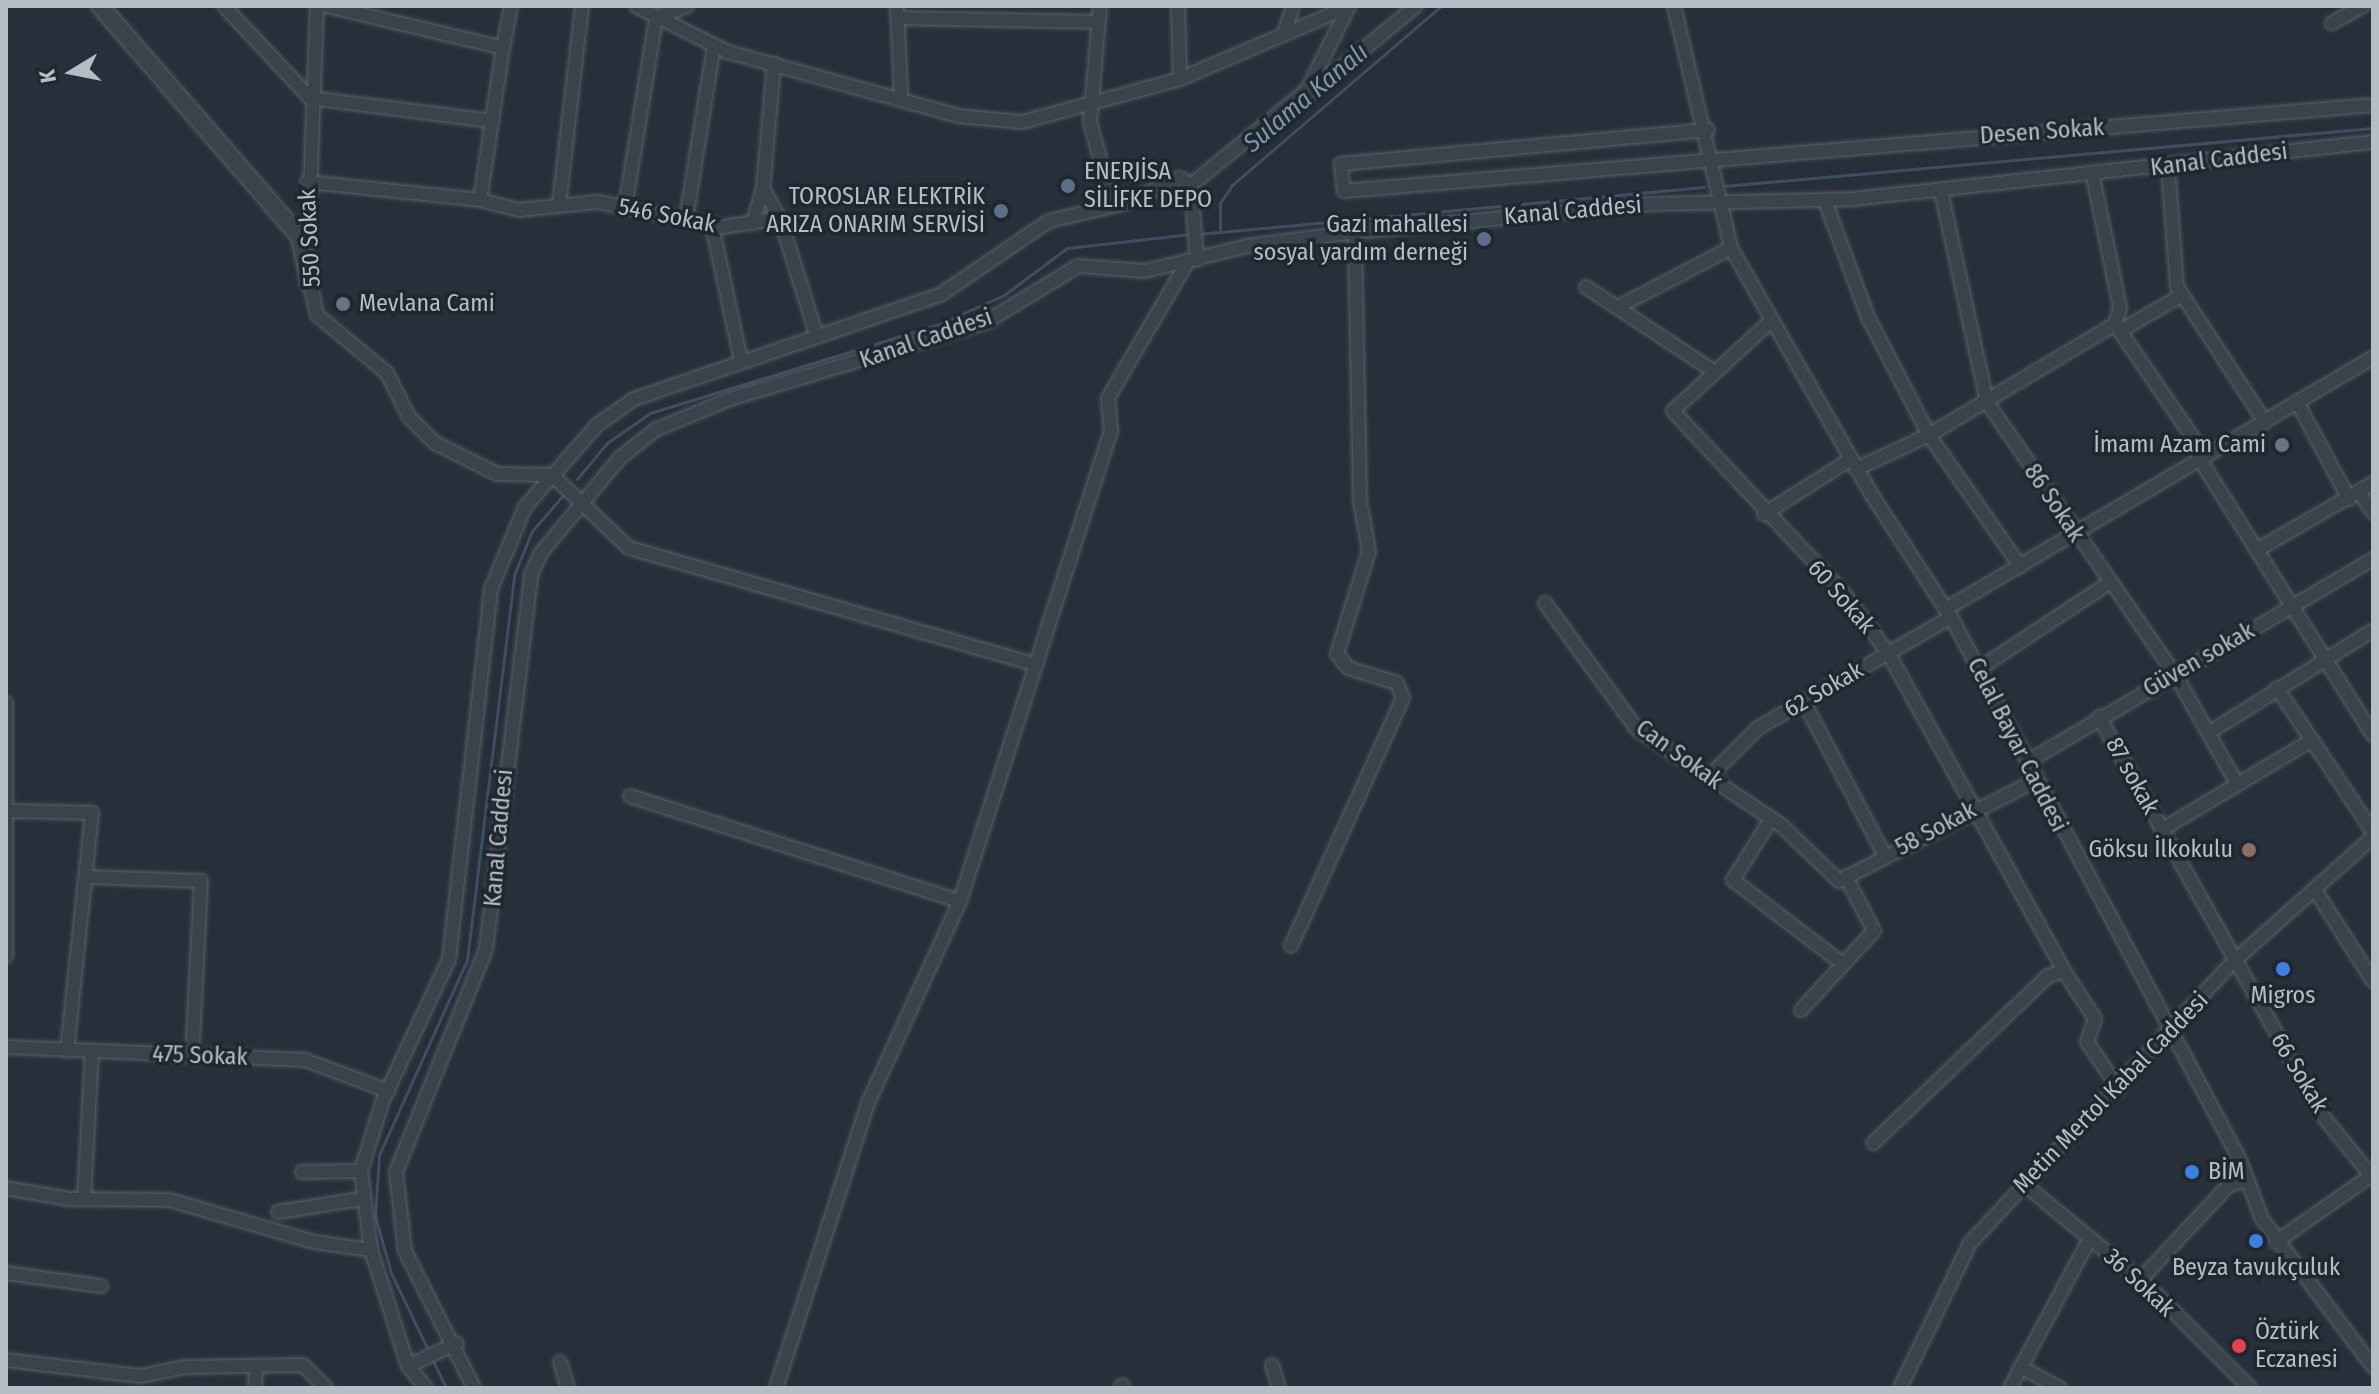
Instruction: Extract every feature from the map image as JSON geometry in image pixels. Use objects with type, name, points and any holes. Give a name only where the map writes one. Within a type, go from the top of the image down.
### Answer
[{"type":"street","points":[[100,6],[300,237],[310,285]]},
{"type":"street","points":[[224,6],[310,98],[492,121]]},
{"type":"street","name":"550 Sokak","points":[[317,6],[307,182],[310,285],[331,334],[387,373],[409,417],[435,443],[497,474],[552,475]]},
{"type":"street","points":[[327,6],[503,48]]},
{"type":"street","points":[[480,200],[511,6]]},
{"type":"street","points":[[559,205],[582,6]]},
{"type":"street","points":[[636,6],[714,46],[901,95],[958,116],[1022,122],[1090,107],[1180,79],[1348,6]]},
{"type":"street","points":[[656,18],[687,6]]},
{"type":"street","points":[[990,6],[990,20]]},
{"type":"street","points":[[1100,6],[1090,107],[1113,206]]},
{"type":"street","points":[[1178,6],[1180,79]]},
{"type":"street","points":[[1284,34],[1293,6]]},
{"type":"street","points":[[1283,116],[1326,63],[1348,6]]},
{"type":"street","points":[[1191,185],[1283,116],[1416,6]]},
{"type":"street","name":"Celal Bayar Caddesi","points":[[1674,6],[1708,130],[1715,200],[1731,248],[1854,464],[1949,613],[2247,1179],[2276,1242],[2373,1367]]},
{"type":"street","points":[[2332,23],[2363,6]]},
{"type":"street","points":[[901,95],[898,12],[990,20],[1098,22]]},
{"type":"street","points":[[625,208],[656,18]]},
{"type":"street","points":[[686,220],[714,46]]},
{"type":"street","points":[[753,223],[763,189],[774,63]]},
{"type":"street","name":"Desen Sokak","points":[[1708,130],[1341,164],[1344,191],[2373,105]]},
{"type":"street","name":"Kanal Caddesi","points":[[474,1388],[405,1251],[396,1172],[486,949],[531,575],[582,505],[637,442],[679,418],[986,322],[1078,266],[1145,271],[1355,232],[1715,200],[1825,201],[1941,191],[2093,177],[2168,165],[2373,142]]},
{"type":"street","points":[[2168,165],[2169,246],[2182,295],[2265,422]]},
{"type":"street","points":[[426,1388],[371,1250],[361,1199],[361,1171],[388,1091],[449,959],[497,566],[525,507],[616,409],[741,360],[940,295],[1049,221],[1113,206],[1172,177],[1191,185]]},
{"type":"street","points":[[2093,177],[2120,308],[2117,327],[2202,457],[2291,607],[2373,735]]},
{"type":"street","name":"546 Sokak","points":[[307,182],[480,200],[493,209],[559,205],[625,208],[712,225],[780,218]]},
{"type":"street","points":[[776,1388],[868,1103],[960,901],[1111,432],[1108,398],[1192,262],[1191,185]]},
{"type":"street","points":[[763,189],[780,218],[817,337]]},
{"type":"street","name":"86 Sokak","points":[[1941,191],[1987,402],[2074,535],[2176,676],[2237,784]]},
{"type":"street","points":[[1825,201],[1868,317],[1929,435],[2020,566]]},
{"type":"street","points":[[712,225],[741,360]]},
{"type":"street","points":[[1291,946],[1403,698],[1397,683],[1348,668],[1337,654],[1369,551],[1360,501],[1355,232]]},
{"type":"street","points":[[1618,307],[1731,248]]},
{"type":"street","points":[[1586,287],[1715,372],[1772,320]]},
{"type":"street","points":[[1764,514],[1854,464],[1929,435],[2117,327],[2182,295]]},
{"type":"street","name":"62 Sokak","points":[[1708,778],[1758,728],[1888,653],[2020,566],[2373,357]]},
{"type":"street","name":"60 Sokak","points":[[1715,372],[1673,411],[1764,514],[1846,596],[1888,653],[2064,971],[2095,1019],[2087,1042],[2119,1089]]},
{"type":"street","points":[[2297,402],[2354,495],[2373,513]]},
{"type":"street","points":[[552,475],[629,548],[1037,665]]},
{"type":"street","points":[[2257,550],[2373,483]]},
{"type":"street","name":"Güven sokak","points":[[2027,762],[2373,559]]},
{"type":"street","points":[[1979,669],[2109,583]]},
{"type":"street","name":"Can Sokak","points":[[1545,603],[1637,729],[1771,819],[1842,879]]},
{"type":"street","points":[[2210,732],[2373,630]]},
{"type":"street","points":[[2277,688],[2373,834]]},
{"type":"street","points":[[1804,702],[1885,856]]},
{"type":"street","points":[[6,703],[6,956]]},
{"type":"street","name":"87 sokak","points":[[2099,717],[2233,962]]},
{"type":"street","points":[[2161,830],[2312,740]]},
{"type":"street","name":"58 Sokak","points":[[1842,879],[1973,809],[2036,780]]},
{"type":"street","points":[[630,796],[960,901]]},
{"type":"street","points":[[7,811],[92,813],[88,877],[67,1051]]},
{"type":"street","points":[[1771,819],[1733,880],[1843,964]]},
{"type":"street","name":"Metin Mertol Kabal Caddesi","points":[[1900,1388],[1970,1243],[2170,1037],[2233,962],[2373,834]]},
{"type":"street","points":[[88,877],[201,881],[192,1056]]},
{"type":"street","points":[[1801,1010],[1874,931],[1842,879]]},
{"type":"street","points":[[2315,890],[2373,981]]},
{"type":"street","name":"66 Sokak","points":[[2233,962],[2322,1115],[2372,1176]]},
{"type":"street","points":[[1873,1143],[2048,976],[2064,971]]},
{"type":"street","name":"475 Sokak","points":[[6,1047],[305,1060],[388,1091]]},
{"type":"street","points":[[84,1199],[92,1053]]},
{"type":"street","points":[[302,1172],[361,1171]]},
{"type":"street","points":[[2276,1242],[2372,1176]]},
{"type":"street","points":[[2140,1280],[2228,1186],[2247,1179]]},
{"type":"street","name":"36 Sokak","points":[[2024,1184],[2140,1280],[2244,1386]]},
{"type":"street","points":[[6,1188],[84,1199],[170,1200],[314,1242],[371,1250]]},
{"type":"street","points":[[278,1212],[361,1199]]},
{"type":"street","points":[[2010,1388],[2090,1238]]},
{"type":"street","points":[[6,1273],[101,1286]]},
{"type":"street","points":[[414,1363],[451,1346]]},
{"type":"street","points":[[6,1360],[168,1382],[186,1367],[303,1365],[326,1388]]},
{"type":"street","points":[[560,1362],[568,1388]]},
{"type":"street","points":[[1272,1365],[1279,1388]]},
{"type":"street","points":[[2020,1367],[2060,1388]]},
{"type":"street","points":[[255,1388],[256,1368]]},
{"type":"waterway","name":"Sulama Kanalı","points":[[1220,231],[1220,203],[1232,185],[1441,6]]},
{"type":"waterway","points":[[1723,186],[2373,128]]},
{"type":"waterway","points":[[1199,234],[1704,187]]},
{"type":"waterway","points":[[577,479],[607,443],[650,413],[939,324],[1004,295],[1067,248],[1191,234]]},
{"type":"waterway","points":[[429,1352],[391,1273],[375,1216],[379,1155],[467,960],[514,575],[532,531],[565,493]]},
{"type":"waterway","points":[[432,1359],[446,1388]]},
{"type":"place","name":"ENERJİSA SİLİFKE DEPO","points":[[1068,186]]},
{"type":"place","name":"TOROSLAR ELEKTRİK ARIZA ONARIM SERVİSİ","points":[[1001,211]]},
{"type":"place","name":"Gazi mahallesi sosyal yardım derneği","points":[[1484,239]]},
{"type":"place","name":"Mevlana Cami","points":[[343,304]]},
{"type":"place","name":"İmamı Azam Cami","points":[[2282,445]]},
{"type":"place","name":"Göksu İlkokulu","points":[[2249,850]]},
{"type":"place","name":"Migros","points":[[2283,969]]},
{"type":"place","name":"BİM","points":[[2192,1172]]},
{"type":"place","name":"Beyza tavukçuluk","points":[[2256,1241]]},
{"type":"place","name":"Öztürk Eczanesi","points":[[2239,1346]]}]
